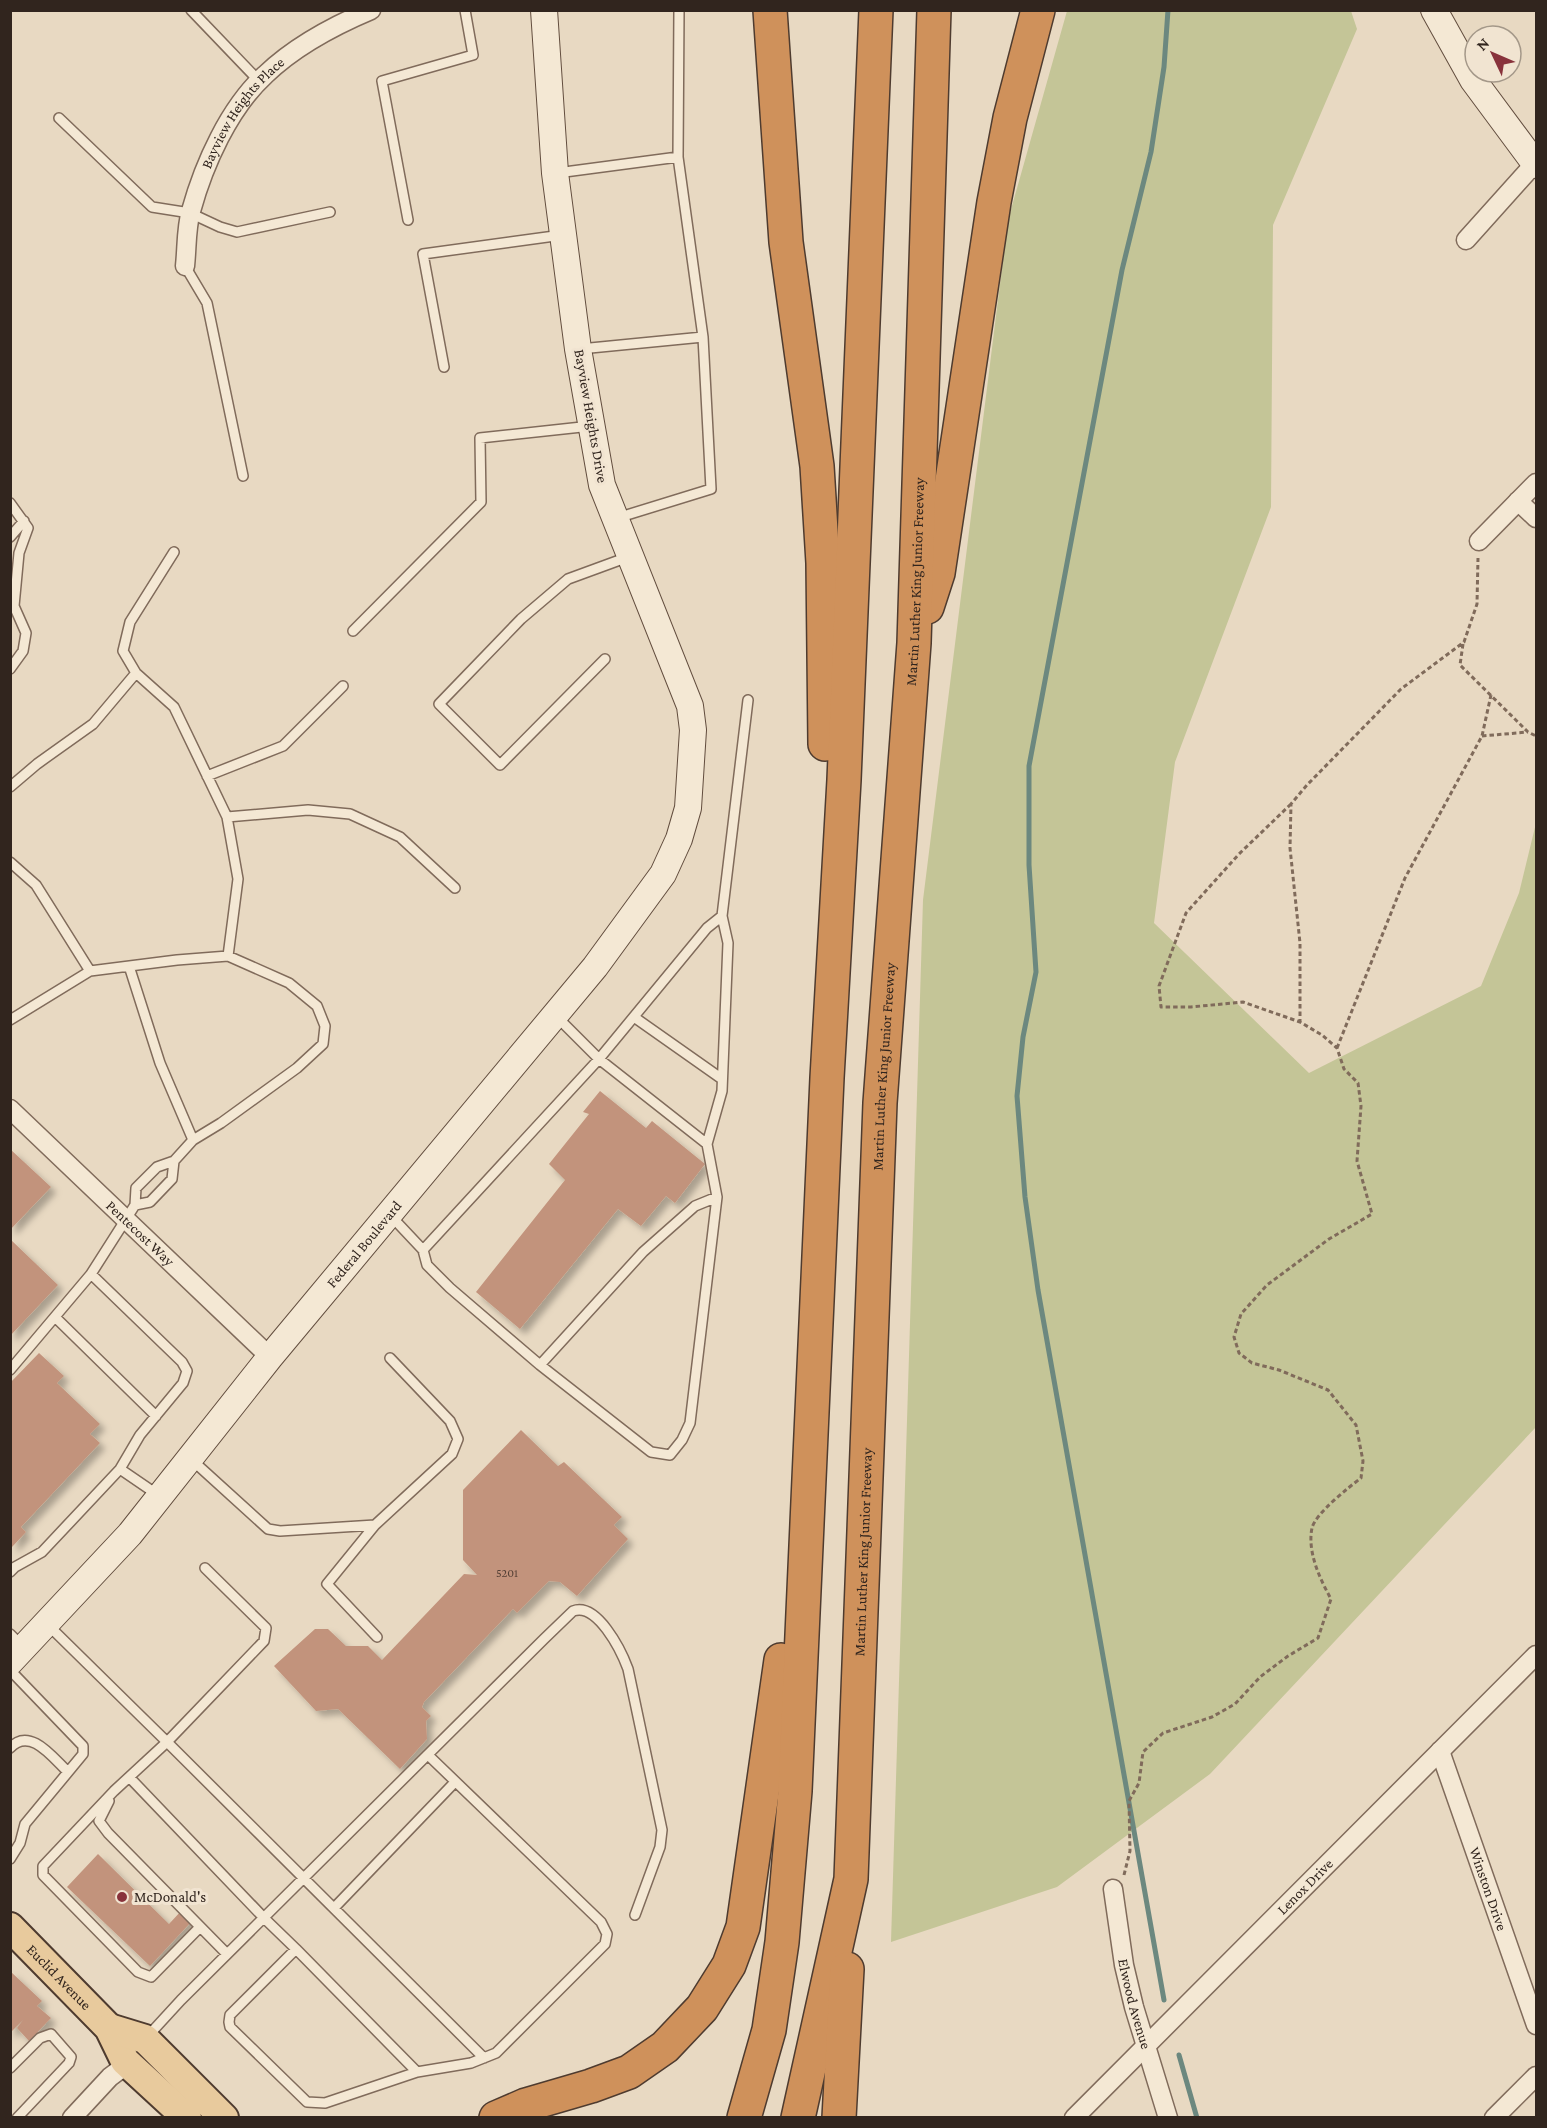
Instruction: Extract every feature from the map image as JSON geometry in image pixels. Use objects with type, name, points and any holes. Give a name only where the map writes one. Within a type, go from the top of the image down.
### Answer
[{"type":"highway","points":[[770,10],[786,242],[817,466],[823,563],[827,1078]]},
{"type":"highway","points":[[744,2118],[769,2030],[782,1942],[795,1791],[827,1078],[844,780],[876,10]]},
{"type":"highway","name":"Martin Luther King Junior Freeway","points":[[798,2118],[851,1879],[880,1103],[914,643],[934,10]]},
{"type":"highway","points":[[914,643],[938,573],[994,202],[1010,118],[1038,10]]},
{"type":"highway","points":[[496,2118],[526,2105],[629,2072],[665,2047],[702,2008],[729,1965],[743,1927],[778,1688],[811,1429]]},
{"type":"highway","points":[[839,2118],[851,1879]]},
{"type":"main road","name":"Bayview Heights Drive","points":[[544,10],[555,173],[578,349],[603,485],[690,706],[693,730],[688,808]]},
{"type":"main road","points":[[1434,10],[1473,80],[1536,163]]},
{"type":"main road","name":"Federal Boulevard","points":[[15,1648],[46,1623],[130,1534],[270,1358],[595,967],[663,874],[679,839],[688,808]]},
{"type":"main road","name":"Euclid Avenue","points":[[10,1927],[109,2028],[125,2061],[205,2111]]},
{"type":"main road","name":"Euclid Avenue","points":[[109,2028],[145,2039],[205,2111]]},
{"type":"street","name":"Bayview Heights Place","points":[[184,266],[190,213],[216,144],[246,96],[259,81],[313,38],[371,10]]},
{"type":"street","points":[[1466,240],[1536,163]]},
{"type":"street","points":[[1479,541],[1536,483]]},
{"type":"street","points":[[1518,501],[1536,518]]},
{"type":"street","name":"Pentecost Way","points":[[10,1109],[130,1212],[270,1358]]},
{"type":"street","name":"Lenox Drive","points":[[1074,2118],[1536,1655]]},
{"type":"street","name":"Winston Drive","points":[[1440,1751],[1536,2025]]},
{"type":"street","name":"Elwood Avenue","points":[[1113,1889],[1124,1965],[1145,2046],[1168,2118]]},
{"type":"street","points":[[72,2118],[125,2061]]},
{"type":"street","points":[[1494,2118],[1536,2076]]},
{"type":"lane","points":[[191,10],[259,81]]},
{"type":"lane","points":[[408,220],[382,81],[473,55],[465,10]]},
{"type":"lane","points":[[615,518],[711,489],[703,336],[678,157],[679,10]]},
{"type":"lane","points":[[59,118],[152,207],[190,213],[237,232],[330,212]]},
{"type":"lane","points":[[555,173],[678,157]]},
{"type":"lane","points":[[444,367],[423,254],[564,235]]},
{"type":"lane","points":[[184,266],[207,303],[243,476]]},
{"type":"lane","points":[[578,349],[703,336]]},
{"type":"lane","points":[[353,631],[481,502],[480,438],[593,426]]},
{"type":"lane","points":[[10,502],[28,528],[19,553],[14,606],[26,633],[23,651],[10,669]]},
{"type":"lane","points":[[10,537],[24,521]]},
{"type":"lane","points":[[174,552],[130,622],[123,651],[136,673],[174,707],[228,817],[237,879],[228,956]]},
{"type":"lane","points":[[605,659],[500,765],[439,704],[521,619],[568,579],[631,556]]},
{"type":"lane","points":[[10,788],[37,764],[93,724],[136,673]]},
{"type":"lane","points":[[207,776],[283,746],[342,686]]},
{"type":"lane","points":[[390,1214],[423,1250],[427,1265],[450,1288],[540,1365],[651,1452],[669,1455],[682,1440],[690,1423],[717,1197],[707,1144],[722,1090],[728,943],[722,916],[748,700]]},
{"type":"lane","points":[[228,817],[308,810],[350,814],[400,837],[455,888]]},
{"type":"lane","points":[[10,862],[36,885],[90,971]]},
{"type":"lane","points":[[423,1250],[599,1059],[707,928],[722,916]]},
{"type":"lane","points":[[10,1020],[90,971],[228,956],[289,983],[317,1006],[325,1026],[323,1044],[297,1068],[221,1123],[193,1140],[174,1161],[157,1167],[136,1188],[130,1212],[91,1274],[10,1370]]},
{"type":"lane","points":[[129,966],[160,1063],[193,1140]]},
{"type":"lane","points":[[555,1015],[599,1059],[707,1144]]},
{"type":"lane","points":[[634,1017],[722,1079]]},
{"type":"lane","points":[[130,1212],[150,1202],[172,1179],[174,1161]]},
{"type":"lane","points":[[540,1365],[643,1251],[695,1206],[717,1197]]},
{"type":"lane","points":[[12,1567],[42,1552],[120,1469],[140,1435],[183,1383],[187,1371],[182,1362],[91,1274]]},
{"type":"lane","points":[[55,1317],[156,1416]]},
{"type":"lane","points":[[377,1637],[327,1584],[375,1526],[452,1454],[458,1439],[450,1421],[390,1358]]},
{"type":"lane","points":[[190,1458],[268,1528],[280,1531],[375,1526]]},
{"type":"lane","points":[[120,1469],[159,1497]]},
{"type":"lane","points":[[200,1927],[151,1977],[147,1977],[138,1972],[43,1875],[43,1866],[114,1791],[167,1742],[264,1641],[266,1628],[205,1568]]},
{"type":"lane","points":[[145,2039],[227,1954],[573,1611],[579,1609],[588,1611],[600,1621],[622,1651],[628,1669],[662,1830],[660,1847],[635,1915]]},
{"type":"lane","points":[[46,1623],[484,2058]]},
{"type":"lane","points":[[10,1670],[83,1746],[83,1754],[25,1824],[20,1843],[10,1859]]},
{"type":"lane","points":[[10,1748],[15,1742],[23,1739],[34,1741],[68,1772]]},
{"type":"lane","points":[[296,1948],[230,2016],[229,2022],[230,2027],[307,2102],[325,2103],[417,2072],[471,2063],[496,2053],[605,1944],[607,1935],[601,1922],[428,1755]]},
{"type":"lane","points":[[130,1778],[264,1918],[417,2072]]},
{"type":"lane","points":[[334,1908],[455,1782]]},
{"type":"lane","points":[[114,1791],[99,1821],[227,1954]]},
{"type":"lane","points":[[10,1829],[21,1834]]},
{"type":"lane","points":[[10,2068],[40,2038],[51,2034],[71,2056],[69,2063],[16,2118]]},
{"type":"path","points":[[1479,541],[1477,604],[1464,642],[1460,665],[1528,732],[1536,736]]},
{"type":"path","points":[[1113,1889],[1125,1874],[1130,1851],[1129,1802],[1139,1783],[1143,1752],[1163,1733],[1212,1717],[1234,1704],[1260,1677],[1288,1656],[1318,1638],[1330,1599],[1321,1581],[1312,1549],[1312,1526],[1338,1496],[1361,1478],[1364,1461],[1356,1425],[1328,1390],[1279,1370],[1252,1363],[1239,1353],[1234,1337],[1241,1314],[1267,1285],[1329,1239],[1372,1214],[1357,1161],[1362,1106],[1358,1083],[1344,1069],[1337,1047],[1300,1022],[1243,1002],[1191,1007],[1161,1007],[1159,986],[1186,913],[1239,854],[1291,804],[1307,784],[1401,689],[1464,642]]},
{"type":"path","points":[[1337,1047],[1405,878],[1482,736],[1491,695]]},
{"type":"path","points":[[1482,736],[1528,732]]},
{"type":"path","points":[[1291,804],[1290,848],[1300,943],[1300,1022]]},
{"type":"green space","points":[[1067,11],[1351,11],[1357,29],[1273,225],[1271,507],[1175,762],[1154,923],[1309,1073],[1481,986],[1519,893],[1536,823],[1536,1427],[1210,1774],[1057,1887],[891,1942],[923,900],[1008,220]]},
{"type":"building","points":[[600,1091],[646,1128],[652,1121],[705,1164],[675,1203],[666,1196],[641,1226],[618,1209],[520,1329],[476,1292],[565,1180],[549,1164],[589,1114],[583,1112]]},
{"type":"building","points":[[10,1149],[51,1187],[10,1230]]},
{"type":"building","points":[[10,1239],[58,1285],[10,1336]]},
{"type":"building","points":[[39,1353],[64,1376],[57,1383],[100,1424],[90,1434],[100,1443],[21,1527],[26,1532],[12,1547],[10,1383]]},
{"type":"building","points":[[521,1430],[558,1466],[564,1462],[622,1517],[614,1525],[628,1539],[577,1596],[560,1582],[549,1581],[517,1613],[513,1609],[424,1702],[422,1707],[431,1716],[426,1721],[427,1739],[400,1769],[338,1709],[316,1711],[274,1666],[315,1629],[328,1629],[346,1646],[368,1646],[382,1660],[464,1574],[477,1575],[463,1560],[463,1490]]},
{"type":"building","points":[[98,1854],[169,1924],[182,1910],[192,1921],[150,1966],[67,1887]]},
{"type":"building","points":[[10,1971],[42,2001],[37,2006],[51,2018],[29,2041],[17,2028],[23,2020],[10,2033]]},
{"type":"waterway","points":[[1164,2000],[1038,1290],[1025,1197],[1017,1096],[1023,1037],[1036,972],[1029,865],[1029,766],[1122,270],[1151,152],[1164,67],[1168,10]]},
{"type":"waterway","points":[[1179,2055],[1197,2118]]},
{"type":"place","name":"McDonald's","points":[[122,1897]]}]
